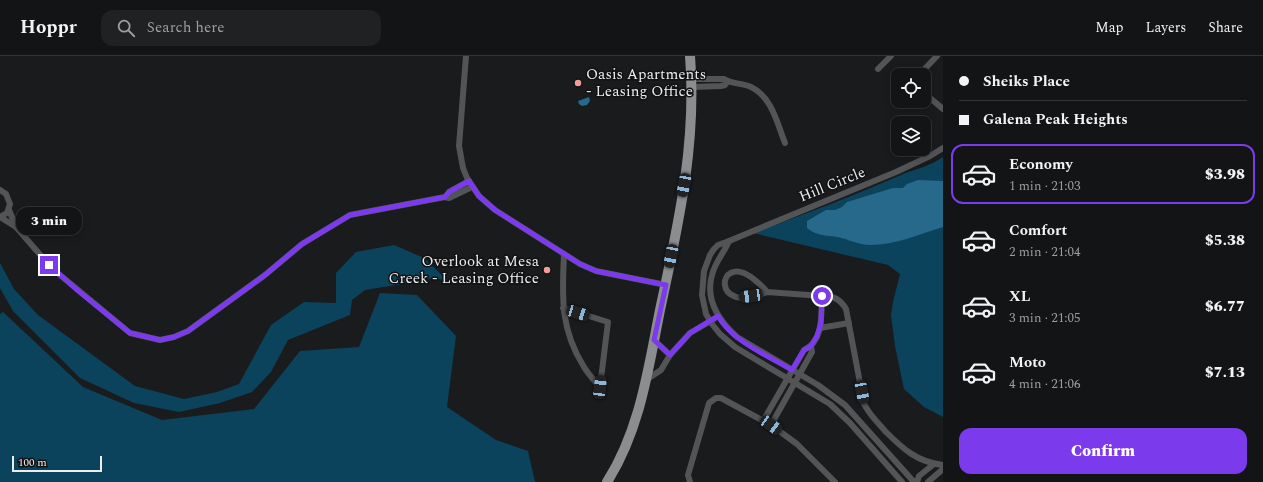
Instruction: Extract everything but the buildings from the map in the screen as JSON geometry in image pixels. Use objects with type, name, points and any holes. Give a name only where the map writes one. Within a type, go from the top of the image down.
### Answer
[{"type":"main road","points":[[606,482],[619,460],[631,434],[640,405],[666,285],[687,171],[691,136],[692,83],[690,56]]},
{"type":"street","points":[[466,56],[459,146],[463,168],[470,184],[486,203],[580,264],[596,271],[666,285]]},
{"type":"street","points":[[878,69],[891,56]]},
{"type":"street","points":[[926,68],[937,56]]},
{"type":"street","points":[[692,83],[721,86],[725,85],[728,81],[743,83],[752,87],[765,98],[770,105],[785,143]]},
{"type":"street","points":[[931,99],[943,109]]},
{"type":"street","name":"Hill Circle","points":[[902,482],[838,410],[823,398],[727,341],[720,334],[706,314],[702,295],[704,271],[710,255],[718,245],[896,172],[930,156],[943,148]]},
{"type":"street","points":[[0,217],[16,227],[55,270],[130,333],[160,340],[174,337],[188,331],[265,275],[302,244],[350,215],[445,197],[449,198],[470,184]]},
{"type":"street","points":[[0,190],[8,197],[10,204],[9,210],[5,215],[0,217]]},
{"type":"street","points":[[9,210],[16,227]]},
{"type":"street","points":[[729,241],[715,267],[711,281],[712,304],[726,327],[737,337],[818,385],[845,405],[914,482]]},
{"type":"street","points":[[563,308],[608,322],[600,387],[585,369],[574,350],[564,318],[563,308],[562,292],[564,254]]},
{"type":"street","points":[[767,292],[763,286],[741,272],[735,271],[730,273],[725,282],[727,291],[736,297],[760,295],[767,292],[831,296],[838,299],[846,309],[867,410],[901,447],[914,456],[934,464],[943,465]]},
{"type":"street","points":[[763,421],[787,377],[804,350],[811,346],[820,328],[822,296]]},
{"type":"street","points":[[646,380],[661,370],[670,355],[690,333],[718,316]]},
{"type":"street","points":[[820,328],[849,323]]},
{"type":"street","points":[[654,340],[670,355]]},
{"type":"street","points":[[771,425],[812,352],[811,346]]},
{"type":"street","points":[[690,482],[688,475],[709,404],[716,398],[721,398],[771,425],[797,444],[834,482]]},
{"type":"street","points":[[917,482],[919,476],[934,464]]},
{"type":"street","points":[[928,482],[943,469]]},
{"type":"shaded area","points":[[589,97],[590,101],[587,105],[582,106],[579,104],[578,101]]},
{"type":"shaded area","points":[[943,157],[943,417],[924,407],[904,389],[895,346],[891,315],[900,274],[888,265],[753,233],[846,198],[928,165]]},
{"type":"shaded area","points":[[918,180],[943,181],[943,227],[916,236],[879,245],[862,244],[837,237],[818,234],[807,228],[807,221],[826,210],[835,210],[842,207],[847,202],[893,188],[903,188],[907,184]]},
{"type":"shaded area","points":[[394,245],[424,258],[447,280],[425,278],[402,284],[365,290],[352,300],[350,315],[288,340],[271,372],[252,392],[220,403],[179,412],[134,403],[80,378],[13,311],[0,288],[0,263],[14,289],[38,315],[135,386],[184,399],[217,392],[239,384],[271,325],[304,302],[336,303],[336,273],[356,252]]},
{"type":"shaded area","points":[[380,293],[417,295],[456,336],[447,407],[496,440],[528,451],[535,482],[0,482],[0,314],[3,312],[83,387],[162,420],[254,409],[300,351],[359,347]]},
{"type":"place","name":"Oasis Apartments - Leasing Office","points":[[578,83]]},
{"type":"place","name":"Overlook at Mesa Creek - Leasing Office","points":[[547,270]]},
{"type":"route","points":[[49,265],[130,333],[160,340],[174,337],[188,331],[265,275],[302,244],[350,215],[445,197],[449,192],[469,181],[479,196],[495,210],[580,264],[596,271],[666,285],[654,340],[670,355],[680,342],[690,333],[718,316],[726,327],[737,337],[792,370],[804,350],[811,346],[817,336],[821,323],[822,296]]}]
